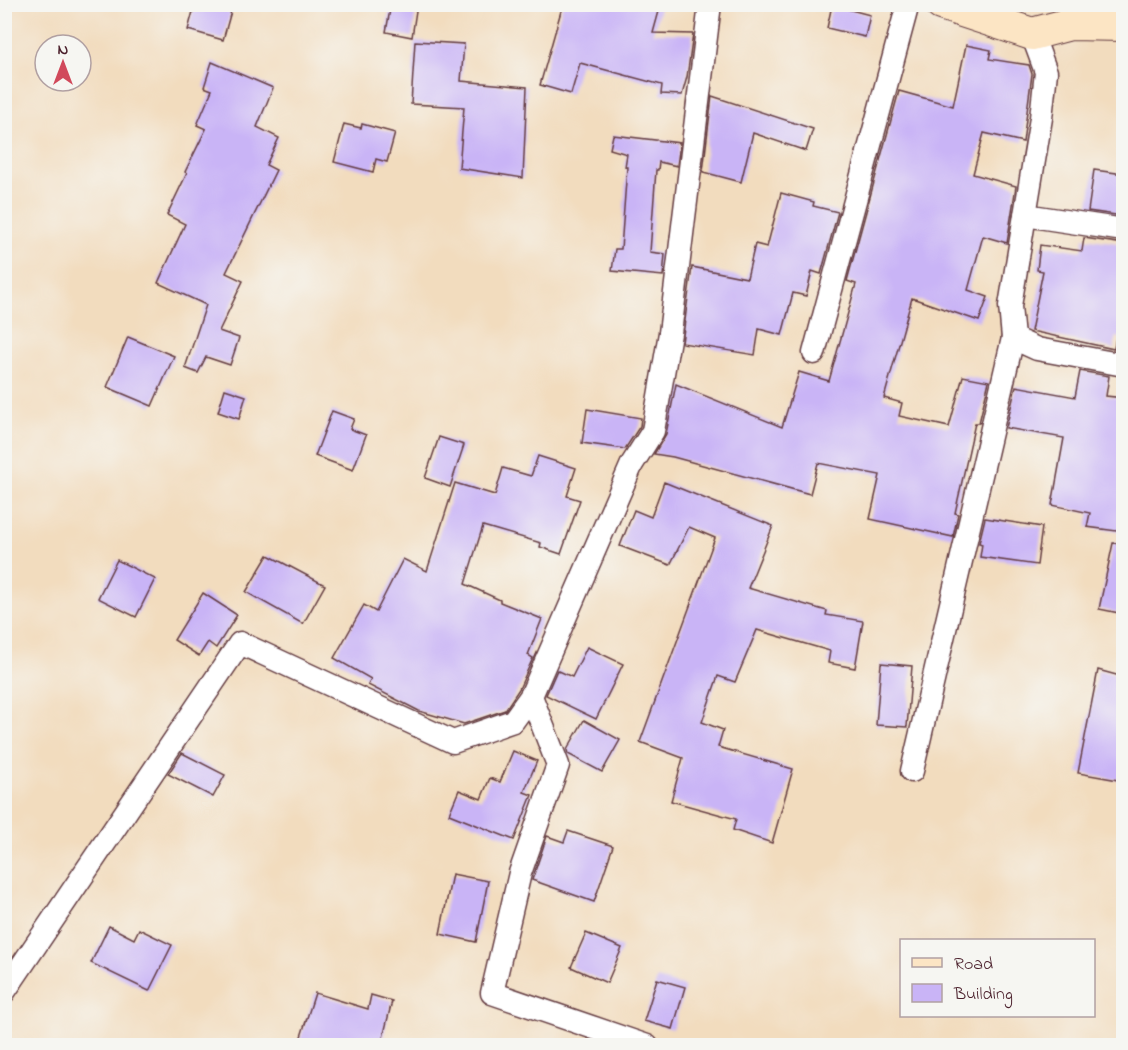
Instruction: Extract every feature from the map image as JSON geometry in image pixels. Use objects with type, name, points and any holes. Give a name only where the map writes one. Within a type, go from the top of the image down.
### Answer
[{"type":"main road","points":[[941,4],[1032,34],[1069,14],[1124,25]]},
{"type":"street","points":[[4,992],[240,643],[453,742],[513,720],[531,696],[632,464],[653,431],[670,333],[710,4]]},
{"type":"street","points":[[814,353],[909,4]]},
{"type":"street","points":[[912,771],[1013,338],[1010,306],[1041,118],[1046,72],[1032,34]]},
{"type":"street","points":[[1025,215],[1124,230]]},
{"type":"street","points":[[1013,338],[1037,349],[1124,365]]},
{"type":"street","points":[[531,696],[558,765],[520,873],[492,993],[647,1046]]},
{"type":"building","points":[[195,4],[233,4],[223,40],[188,30]]},
{"type":"building","points":[[391,4],[417,4],[412,37],[386,32]]},
{"type":"building","points":[[563,4],[661,4],[653,33],[693,34],[682,95],[661,94],[662,85],[580,63],[571,94],[540,85]]},
{"type":"building","points":[[832,5],[870,15],[865,37],[827,28]]},
{"type":"building","points":[[415,41],[464,44],[461,81],[527,87],[523,178],[459,168],[464,107],[411,104]]},
{"type":"building","points":[[966,45],[991,50],[989,59],[1029,65],[1032,74],[1023,142],[984,133],[973,174],[1016,186],[1007,243],[983,236],[968,290],[988,297],[979,321],[912,298],[884,398],[902,403],[899,416],[949,427],[963,376],[989,381],[979,423],[975,423],[955,513],[958,514],[953,537],[870,519],[880,475],[818,463],[810,494],[673,457],[654,454],[666,434],[676,384],[782,427],[799,372],[829,381],[856,284],[847,281],[899,91],[953,106]]},
{"type":"building","points":[[212,62],[273,88],[257,127],[279,138],[266,165],[276,170],[226,273],[243,281],[219,331],[239,338],[230,365],[206,357],[198,373],[185,368],[206,305],[158,283],[185,224],[167,215],[206,129],[197,125],[212,90],[204,87]]},
{"type":"building","points":[[712,96],[813,129],[806,151],[753,133],[741,182],[703,172]]},
{"type":"building","points":[[344,124],[361,128],[362,124],[395,133],[387,162],[376,159],[373,172],[334,162]]},
{"type":"building","points":[[613,135],[680,143],[677,166],[659,162],[658,170],[656,170],[650,252],[665,254],[663,276],[612,271],[615,249],[621,249],[627,167],[625,167],[627,154],[610,149]]},
{"type":"building","points":[[1094,170],[1124,174],[1123,216],[1088,211]]},
{"type":"building","points":[[781,193],[814,202],[813,206],[838,212],[821,274],[812,271],[806,296],[793,293],[782,335],[759,329],[755,355],[682,343],[692,267],[747,278],[755,244],[767,247]]},
{"type":"building","points":[[1084,238],[1124,244],[1124,338],[1116,337],[1114,349],[1031,331],[1043,271],[1037,270],[1040,245],[1082,251]]},
{"type":"building","points":[[128,337],[174,356],[152,406],[107,387]]},
{"type":"building","points":[[1080,371],[1109,376],[1106,396],[1124,398],[1124,532],[1087,527],[1090,513],[1052,505],[1064,438],[1006,428],[1016,386],[1075,397]]},
{"type":"building","points":[[225,389],[246,396],[239,419],[218,412]]},
{"type":"building","points":[[587,409],[641,418],[640,426],[625,449],[582,443]]},
{"type":"building","points":[[332,411],[354,419],[350,429],[366,435],[353,470],[315,456]]},
{"type":"building","points":[[439,437],[464,445],[450,487],[425,478]]},
{"type":"building","points":[[538,456],[576,468],[567,496],[580,500],[561,554],[540,547],[541,543],[483,526],[465,584],[500,602],[542,619],[528,655],[533,658],[519,689],[505,710],[464,724],[419,711],[368,685],[371,679],[334,658],[364,605],[376,612],[403,559],[427,571],[455,483],[495,495],[503,468],[531,476]]},
{"type":"building","points":[[664,482],[773,526],[748,588],[827,611],[826,615],[863,621],[855,668],[828,663],[830,651],[757,630],[735,682],[718,676],[702,722],[723,730],[718,747],[793,769],[772,843],[733,830],[736,819],[671,801],[683,758],[640,742],[715,538],[689,527],[670,565],[620,546],[634,510],[651,517]]},
{"type":"building","points":[[985,518],[1042,527],[1037,565],[980,557],[982,544],[979,543]]},
{"type":"building","points":[[1113,543],[1124,544],[1124,614],[1099,609]]},
{"type":"building","points":[[268,555],[325,585],[303,624],[246,592]]},
{"type":"building","points":[[117,560],[155,579],[136,617],[98,598]]},
{"type":"building","points":[[203,593],[237,615],[216,648],[208,642],[199,656],[174,640]]},
{"type":"building","points":[[587,647],[623,664],[596,719],[546,695],[557,670],[572,677]]},
{"type":"building","points":[[881,663],[912,666],[907,727],[876,725]]},
{"type":"building","points":[[1098,670],[1124,677],[1124,781],[1078,773]]},
{"type":"building","points":[[584,720],[620,740],[602,772],[568,754],[567,750]]},
{"type":"building","points":[[513,751],[537,761],[524,792],[532,795],[514,840],[449,814],[459,790],[481,799],[490,778],[500,782]]},
{"type":"building","points":[[182,753],[225,775],[213,797],[168,774]]},
{"type":"building","points":[[568,831],[613,846],[594,902],[532,880],[547,836],[564,842]]},
{"type":"building","points":[[452,874],[488,881],[476,942],[440,934]]},
{"type":"building","points":[[109,926],[134,939],[139,929],[172,945],[149,991],[91,963]]},
{"type":"building","points":[[586,933],[622,948],[607,983],[571,967]]},
{"type":"building","points":[[657,979],[685,987],[673,1029],[644,1021]]},
{"type":"building","points":[[315,993],[368,1009],[371,995],[392,1001],[381,1046],[298,1046]]}]
